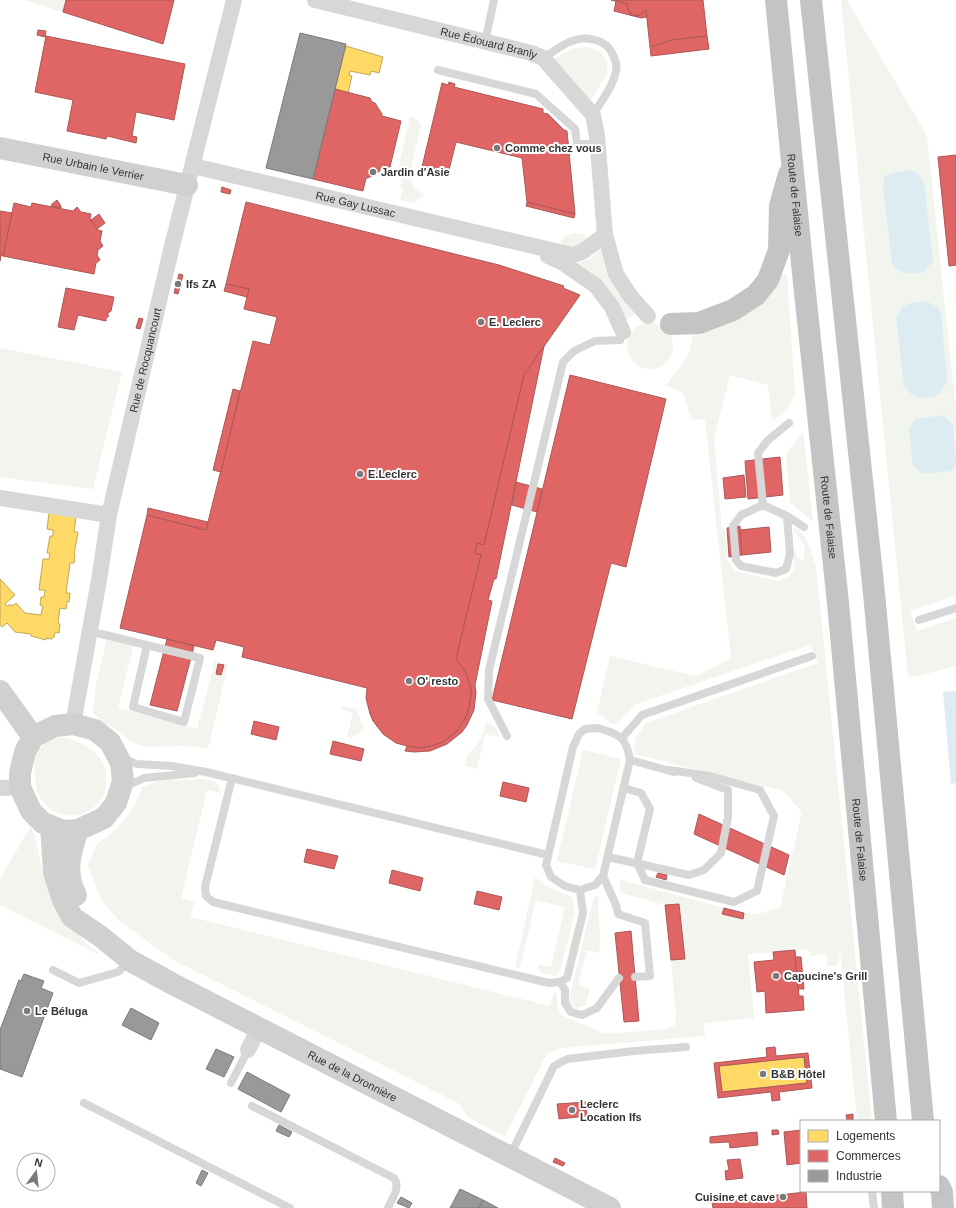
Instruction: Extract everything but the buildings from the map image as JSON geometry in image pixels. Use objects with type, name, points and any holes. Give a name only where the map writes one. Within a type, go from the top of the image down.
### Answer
[{"type":"highway","name":"Route de Falaise","points":[[776,0],[838,603],[886,1120]]},
{"type":"highway","points":[[811,0],[873,585],[923,1120]]},
{"type":"highway","points":[[671,324],[699,323],[733,310],[756,295],[768,280],[779,250],[780,206],[793,159]]},
{"type":"highway","points":[[940,1188],[942,1192],[943,1208]]},
{"type":"highway","points":[[892,1192],[893,1208]]},
{"type":"highway","points":[[930,1192],[931,1208]]},
{"type":"street","name":"Rue de Rocquancourt","points":[[73,724],[109,515],[190,175],[234,0]]},
{"type":"street","name":"Rue Édouard Branly","points":[[316,0],[362,8],[485,42],[531,53],[543,58],[593,115]]},
{"type":"street","points":[[593,115],[605,235],[616,274],[630,297],[648,316]]},
{"type":"street","name":"Rue Urbain le Verrier","points":[[0,148],[190,175]]},
{"type":"street","name":"Rue Gay Lussac","points":[[190,175],[572,255],[582,252],[605,235]]},
{"type":"street","name":"Rue Gay Lussac","points":[[519,244],[563,263],[596,286],[612,307],[621,336]]},
{"type":"street","points":[[0,498],[109,515]]},
{"type":"street","points":[[0,691],[33,737]]},
{"type":"street","points":[[73,724],[95,730],[110,742],[121,763],[122,781],[116,803],[104,818],[78,830],[63,831],[43,823],[10,787],[20,773],[24,752],[33,737],[55,726],[73,724]]},
{"type":"street","name":"Rue de la Dronnière","points":[[51,826],[54,872],[63,900],[72,917],[100,936],[131,961],[171,983],[610,1208]]},
{"type":"street","name":"Rue de la Dronnière","points":[[78,830],[71,851],[69,873],[73,889],[100,936]]},
{"type":"street","points":[[248,1050],[259,1028]]},
{"type":"lane","points":[[485,42],[494,0]]},
{"type":"lane","points":[[543,58],[573,41],[590,39],[609,47],[615,58],[617,70],[593,115]]},
{"type":"lane","points":[[438,70],[536,94],[575,129],[577,144],[597,144]]},
{"type":"lane","points":[[507,736],[488,700],[489,670],[563,362],[574,351],[595,341],[621,336]]},
{"type":"lane","points":[[763,505],[758,452],[768,440],[789,423]]},
{"type":"lane","points":[[787,516],[790,554],[786,569],[776,573],[740,566],[736,560],[733,526],[741,515],[763,505],[787,516],[804,526]]},
{"type":"lane","points":[[919,620],[956,608]]},
{"type":"lane","points":[[89,631],[147,645],[200,658],[184,722],[132,707],[147,645]]},
{"type":"lane","points":[[622,738],[642,715],[812,656]]},
{"type":"lane","points":[[598,728],[622,738],[628,747],[630,760],[603,876],[595,885],[580,890],[565,886],[552,877],[546,865],[573,748],[579,734],[585,729],[598,728]]},
{"type":"lane","points":[[117,756],[137,764],[172,766],[206,772],[548,854]]},
{"type":"lane","points":[[608,857],[689,875],[704,870],[721,853],[728,817],[728,790],[670,770],[630,760]]},
{"type":"lane","points":[[624,788],[641,793],[650,809],[637,863],[645,880],[734,902],[757,891],[774,816],[760,790],[710,776],[670,770]]},
{"type":"lane","points":[[120,789],[144,778],[206,772]]},
{"type":"lane","points":[[232,778],[205,887],[206,896],[213,902],[549,983],[560,982],[567,978],[582,913],[580,890]]},
{"type":"lane","points":[[603,876],[616,905],[618,914],[645,923],[650,976],[635,977]]},
{"type":"lane","points":[[53,970],[79,983],[118,972],[131,961]]},
{"type":"lane","points":[[560,982],[565,990],[565,1003],[572,1012],[582,1015],[597,1008],[619,978]]},
{"type":"lane","points":[[509,1156],[554,1066],[567,1059],[634,1051],[686,1047]]},
{"type":"lane","points":[[232,1083],[248,1050]]},
{"type":"lane","points":[[84,1104],[290,1208]]},
{"type":"lane","points":[[252,1106],[394,1178],[397,1182],[397,1187],[388,1208]]},
{"type":"lane","points":[[872,1192],[874,1208]]},
{"type":"shaded area","points":[[24,0],[66,0],[63,12]]},
{"type":"shaded area","points":[[841,0],[847,0],[927,136],[956,411],[956,595],[910,611],[917,631],[956,618],[956,666],[919,676],[908,677]]},
{"type":"shaded area","points":[[589,47],[601,52],[607,62],[607,74],[591,100],[554,59],[574,48]]},
{"type":"shaded area","points":[[410,117],[416,119],[421,125],[410,172],[398,170]]},
{"type":"shaded area","points":[[911,170],[919,175],[924,182],[933,261],[923,273],[909,274],[899,271],[892,264],[883,185],[885,176],[892,173]]},
{"type":"shaded area","points":[[403,178],[411,180],[415,189],[424,194],[415,203],[400,200],[403,189],[400,188]]},
{"type":"shaded area","points":[[573,233],[582,234],[589,239],[574,248],[561,245],[563,238]]},
{"type":"shaded area","points":[[600,249],[611,279],[639,312],[623,323],[575,263],[590,259]]},
{"type":"shaded area","points":[[778,275],[787,275],[795,392],[792,402],[787,409],[781,415],[772,420],[768,385],[730,375],[714,438],[722,529],[725,531],[728,562],[735,571],[778,581],[789,577],[795,568],[793,550],[800,559],[803,560],[805,546],[792,529],[793,528],[802,533],[805,538],[816,567],[872,1120],[857,1120],[840,951],[838,965],[827,967],[826,954],[810,956],[808,949],[748,954],[754,1018],[704,1023],[705,1036],[561,1048],[547,1053],[505,1136],[467,1117],[460,1104],[175,961],[119,921],[100,897],[88,865],[97,844],[116,829],[132,810],[143,787],[158,781],[204,779],[215,781],[220,788],[220,793],[207,790],[181,898],[194,902],[190,917],[550,1006],[554,992],[557,993],[559,1014],[604,1034],[668,1029],[675,1025],[676,1016],[671,960],[685,959],[679,904],[665,905],[619,892],[621,880],[724,908],[722,914],[742,919],[744,913],[758,914],[780,908],[802,812],[783,791],[634,754],[635,739],[646,723],[818,663],[810,645],[636,704],[614,725],[597,712],[610,656],[695,676],[731,659],[705,419],[692,420],[683,393],[666,385],[688,355],[693,331]]},
{"type":"shaded area","points":[[926,301],[936,306],[941,312],[947,380],[941,392],[933,397],[921,398],[911,394],[904,386],[896,318],[902,309],[908,304]]},
{"type":"shaded area","points":[[645,323],[655,323],[663,327],[669,333],[673,341],[673,351],[669,359],[663,365],[655,369],[645,369],[637,365],[631,359],[627,351],[627,341],[631,333],[637,327]]},
{"type":"shaded area","points":[[0,348],[122,372],[93,489],[0,477]]},
{"type":"shaded area","points":[[944,415],[953,425],[956,464],[951,471],[923,474],[913,466],[909,429],[915,419]]},
{"type":"shaded area","points":[[803,431],[813,522],[790,502],[786,455]]},
{"type":"shaded area","points":[[107,639],[133,646],[118,708],[197,729],[215,661],[228,665],[209,745],[205,748],[183,746],[146,747],[131,742],[118,730],[101,721],[93,713],[96,684]]},
{"type":"shaded area","points":[[956,691],[956,783],[951,784],[943,692]]},
{"type":"shaded area","points":[[342,706],[356,709],[364,729],[351,738],[347,737],[353,713],[341,710]]},
{"type":"shaded area","points":[[486,723],[496,728],[499,737],[485,734],[477,769],[465,766],[468,753],[478,744]]},
{"type":"shaded area","points":[[60,737],[77,742],[92,750],[103,763],[106,771],[105,788],[102,798],[93,808],[78,815],[60,814],[54,811],[45,804],[37,791],[35,760],[37,753],[45,743]]},
{"type":"shaded area","points":[[583,750],[621,759],[595,869],[557,861]]},
{"type":"shaded area","points":[[31,826],[36,840],[42,871],[61,909],[83,940],[100,955],[0,905],[0,879]]},
{"type":"shaded area","points":[[535,877],[546,886],[572,897],[575,913],[560,971],[555,976],[542,973],[538,968],[539,965],[551,967],[565,907],[536,900],[520,968],[515,967]]},
{"type":"shaded area","points":[[595,896],[599,897],[599,953],[587,950],[578,985],[590,989],[584,1006],[576,1008],[571,1003],[570,995]]},
{"type":"place","name":"Comme chez vous","points":[[497,148]]},
{"type":"place","name":"Jardin d'Asie","points":[[373,172]]},
{"type":"place","name":"Ifs ZA","points":[[178,284]]},
{"type":"place","name":"E. Leclerc","points":[[481,322]]},
{"type":"place","name":"E.Leclerc","points":[[360,474]]},
{"type":"place","name":"O' resto","points":[[409,681]]},
{"type":"place","name":"Capucine's Grill","points":[[776,976]]},
{"type":"place","name":"Le Béluga","points":[[27,1011]]},
{"type":"place","name":"B&B Hôtel","points":[[763,1074]]},
{"type":"place","name":"Leclerc Location Ifs","points":[[572,1110]]},
{"type":"place","name":"Cuisine et cave","points":[[783,1197]]}]
